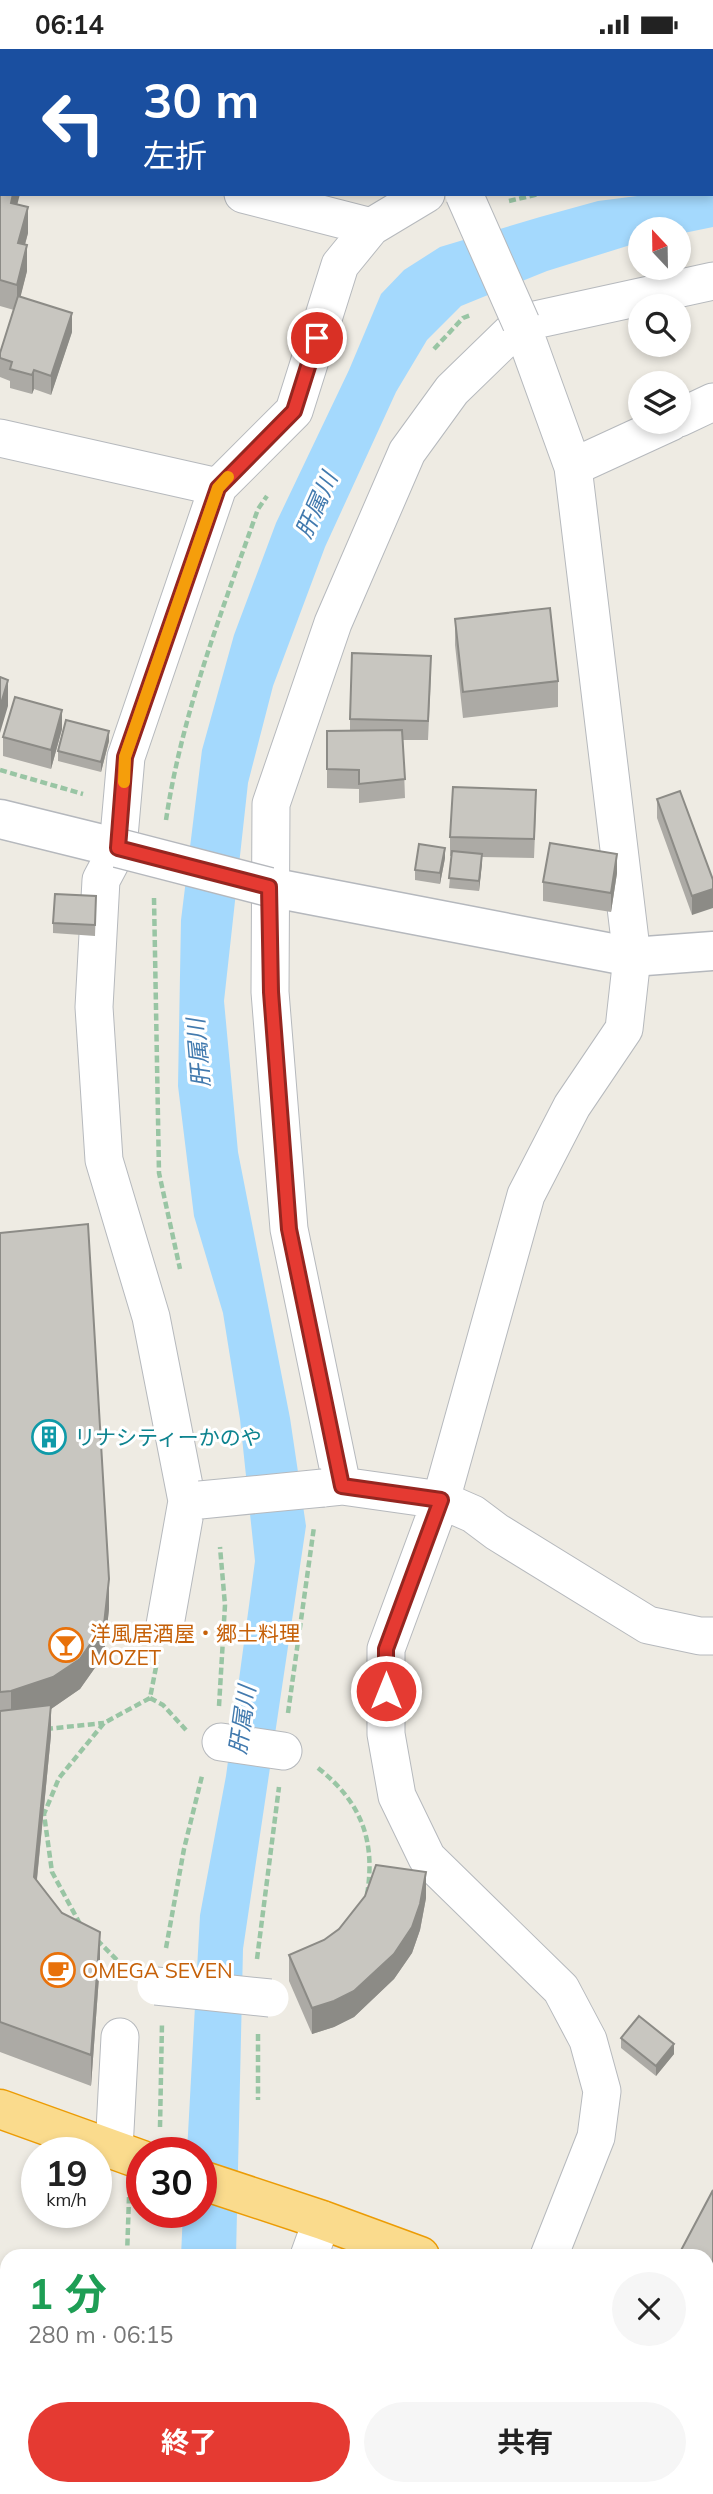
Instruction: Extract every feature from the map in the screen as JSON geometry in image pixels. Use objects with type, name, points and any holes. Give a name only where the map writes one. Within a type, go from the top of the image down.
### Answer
[{"type":"highway","points":[[0,2109],[126,2155]]},
{"type":"highway","points":[[217,2186],[401,2249]]},
{"type":"street","points":[[251,196],[371,226]]},
{"type":"street","points":[[165,1625],[194,1500],[151,1317],[104,1160],[94,1007],[101,880],[118,848],[125,757],[218,488],[294,411],[340,265],[371,226],[423,196]]},
{"type":"street","points":[[465,196],[521,323],[573,467],[632,957],[624,1029],[572,1106],[526,1195],[441,1500],[386,1649],[386,1734],[397,1795],[427,1858],[561,1989],[588,2040],[602,2091],[596,2137],[552,2249]]},
{"type":"street","points":[[333,1487],[289,1229],[271,992],[271,804],[334,624],[407,452],[452,390],[521,323],[713,281]]},
{"type":"street","points":[[691,413],[713,403]]},
{"type":"street","points":[[573,467],[645,434]]},
{"type":"street","points":[[0,438],[218,488]]},
{"type":"street","points":[[0,819],[269,887],[632,957],[713,951]]},
{"type":"street","points":[[194,1500],[333,1487],[441,1500],[473,1514],[497,1532],[648,1625],[700,1636],[713,1636]]},
{"type":"street","points":[[214,1743],[283,1751]]},
{"type":"street","points":[[159,2001],[270,1998]]},
{"type":"street","points":[[120,2037],[133,2137]]},
{"type":"street","points":[[312,2249],[323,2220]]},
{"type":"path","points":[[165,824],[171,784],[202,665],[258,509],[272,487]]},
{"type":"path","points":[[155,892],[152,906],[159,1173],[183,1282]]},
{"type":"path","points":[[166,1949],[184,1849],[214,1743],[225,1605],[219,1535]]},
{"type":"path","points":[[39,1730],[104,1723],[150,1698],[165,1625]]},
{"type":"path","points":[[150,1698],[163,1705],[191,1736],[214,1743]]},
{"type":"path","points":[[85,1928],[77,1920],[52,1872],[44,1814],[60,1778],[104,1723]]},
{"type":"path","points":[[283,1751],[306,1759],[336,1783],[361,1817],[370,1853],[365,1903]]},
{"type":"path","points":[[93,1937],[118,1961],[121,1975]]},
{"type":"path","points":[[139,2137],[159,2001]]},
{"type":"path","points":[[127,2249],[128,2228]]},
{"type":"water","name":"肝属川","points":[[637,196],[713,196],[713,227],[691,232],[691,217],[628,217],[628,246],[547,271],[461,306],[427,340],[396,392],[325,547],[273,686],[248,783],[224,1001],[238,1152],[290,1418],[306,1526],[243,1949],[236,2249],[181,2249],[182,2228],[217,2228],[217,2137],[188,2137],[200,1915],[226,1776],[255,1561],[240,1419],[223,1313],[194,1216],[178,1086],[181,920],[202,750],[234,635],[276,523],[349,370],[381,294],[404,270],[440,247],[598,201]]},
{"type":"building","points":[[0,196],[13,196],[11,203],[28,207],[18,243],[27,245],[17,285],[0,280]]},
{"type":"building","points":[[18,296],[72,313],[51,376],[34,370],[32,375],[10,369],[12,362],[0,358]]},
{"type":"building","points":[[550,608],[558,681],[463,692],[455,619]]},
{"type":"building","points":[[352,653],[431,656],[428,721],[350,719]]},
{"type":"building","points":[[0,677],[8,680],[0,707]]},
{"type":"building","points":[[15,697],[62,710],[51,750],[3,737]]},
{"type":"building","points":[[66,720],[109,731],[101,762],[58,751]]},
{"type":"building","points":[[402,730],[405,779],[359,784],[359,770],[327,769],[327,731]]},
{"type":"building","points":[[453,787],[536,790],[534,839],[450,837]]},
{"type":"building","points":[[680,791],[713,880],[713,889],[692,896],[657,799]]},
{"type":"building","points":[[550,843],[617,854],[611,893],[543,882]]},
{"type":"building","points":[[419,844],[445,848],[440,873],[415,870]]},
{"type":"building","points":[[452,851],[482,854],[479,881],[449,878]]},
{"type":"building","points":[[55,894],[96,896],[95,925],[53,923]]},
{"type":"building","name":"リナシティーかのや","points":[[88,1224],[109,1579],[104,1624],[80,1659],[53,1677],[0,1692],[0,1233]]},
{"type":"building","points":[[51,1705],[34,1877],[62,1913],[100,1932],[91,2055],[0,2022],[0,1711]]},
{"type":"building","points":[[376,1865],[426,1872],[412,1927],[394,1954],[354,1991],[312,2008],[289,1955],[324,1940],[339,1929],[365,1896]]},
{"type":"building","points":[[639,2016],[674,2044],[656,2066],[621,2038]]},
{"type":"building","points":[[713,2190],[713,2249],[682,2249]]},
{"type":"slow traffic","points":[[124,782],[125,757],[218,488],[228,477]]},
{"type":"place","name":"リナシティーかのや","points":[[49,1437]]},
{"type":"place","name":"洋風居酒屋・郷土料理 MOZET","points":[[66,1645]]},
{"type":"place","name":"OMEGA SEVEN","points":[[58,1970]]},
{"type":"route","points":[[317,338],[294,411],[218,488],[125,757],[118,848],[269,887],[271,992],[289,1229],[342,1486],[441,1500],[386,1649],[386,1691]]}]
